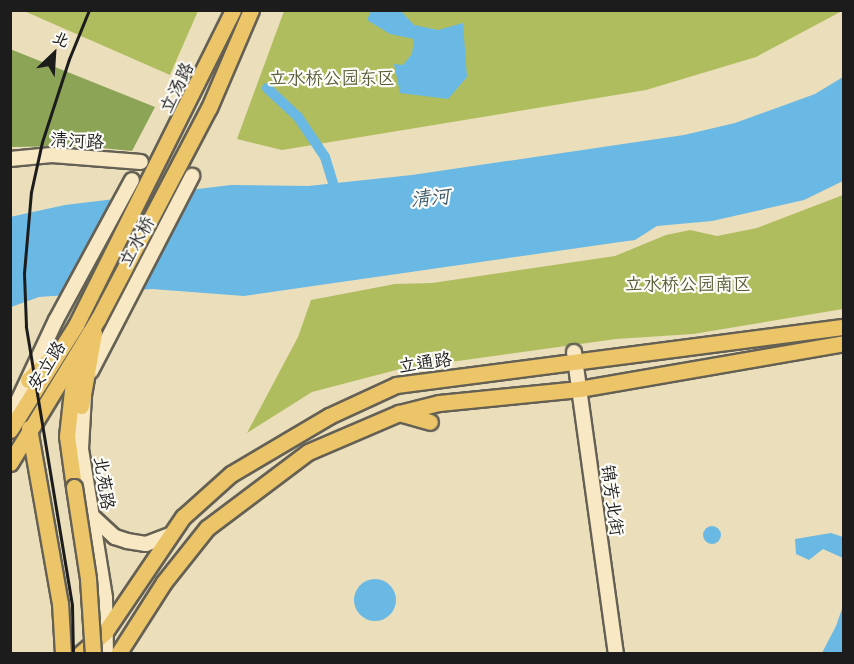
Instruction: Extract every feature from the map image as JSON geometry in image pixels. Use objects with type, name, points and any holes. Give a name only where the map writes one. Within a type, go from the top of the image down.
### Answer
[{"type":"main road","name":"立汤路","points":[[152,179],[233,10]]},
{"type":"main road","name":"立水桥","points":[[98,319],[172,179],[252,13]]},
{"type":"main road","name":"立水桥","points":[[76,325],[152,179]]},
{"type":"main road","name":"安立路","points":[[10,430],[17,416],[70,349],[98,319]]},
{"type":"main road","points":[[81,406],[98,319]]},
{"type":"main road","name":"安立路","points":[[10,463],[30,429],[70,349],[76,325]]},
{"type":"main road","name":"立通路","points":[[80,654],[105,632],[183,517],[231,474],[328,416],[396,385],[575,357],[843,327]]},
{"type":"main road","points":[[118,654],[164,582],[207,528],[308,452],[399,413],[439,403],[579,389],[843,343]]},
{"type":"main road","points":[[28,380],[70,349]]},
{"type":"main road","name":"北苑路","points":[[70,349],[67,416],[74,487],[88,579],[93,654]]},
{"type":"main road","points":[[399,413],[430,422]]},
{"type":"main road","points":[[17,416],[30,429],[60,603],[63,654]]},
{"type":"street","name":"清河路","points":[[10,159],[52,155],[141,162]]},
{"type":"street","name":"立水桥","points":[[114,324],[192,176]]},
{"type":"street","name":"立水桥","points":[[56,320],[132,180]]},
{"type":"street","name":"安立路","points":[[17,416],[28,380],[56,320]]},
{"type":"street","name":"北苑路","points":[[106,654],[105,598],[81,449],[81,406],[94,363],[114,324]]},
{"type":"street","name":"锦芳北街","points":[[575,357],[616,654]]},
{"type":"street","points":[[90,514],[115,537],[127,541],[147,544],[170,536]]},
{"type":"green space","points":[[24,11],[198,11],[170,75]]},
{"type":"green space","name":"立水桥公园东区","points":[[284,11],[842,11],[756,57],[646,90],[282,150],[237,139]]},
{"type":"green space","points":[[10,49],[155,107],[132,151],[81,146],[11,147]]},
{"type":"green space","name":"立水桥公园南区","points":[[843,195],[843,309],[693,334],[616,339],[400,369],[312,392],[247,433],[298,337],[311,300],[395,284],[432,283],[615,256],[666,235],[690,230],[717,236],[757,228]]},
{"type":"water","points":[[400,10],[414,25],[438,30],[463,23],[467,77],[448,99],[400,93],[394,64],[403,65],[412,54],[414,39],[390,34],[367,20],[371,11]]},
{"type":"water","name":"清河","points":[[843,77],[843,181],[804,200],[712,221],[657,226],[635,240],[244,296],[152,289],[39,297],[11,307],[10,217],[65,205],[231,185],[308,186],[412,175],[684,135],[735,123],[815,94]]},
{"type":"water","points":[[708,526],[716,526],[721,531],[719,542],[708,544],[703,539],[703,531]]},
{"type":"water","points":[[831,533],[843,537],[843,558],[823,549],[809,560],[796,554],[795,539]]},
{"type":"water","points":[[375,579],[390,585],[396,600],[390,615],[375,621],[360,615],[354,600],[360,585]]},
{"type":"water","points":[[843,606],[843,653],[822,653],[836,626]]},
{"type":"waterway","points":[[267,88],[298,117],[325,157],[337,196]]},
{"type":"railway","points":[[73,654],[72,605],[26,326],[24,273],[31,192],[42,142],[69,59],[89,10]]}]
